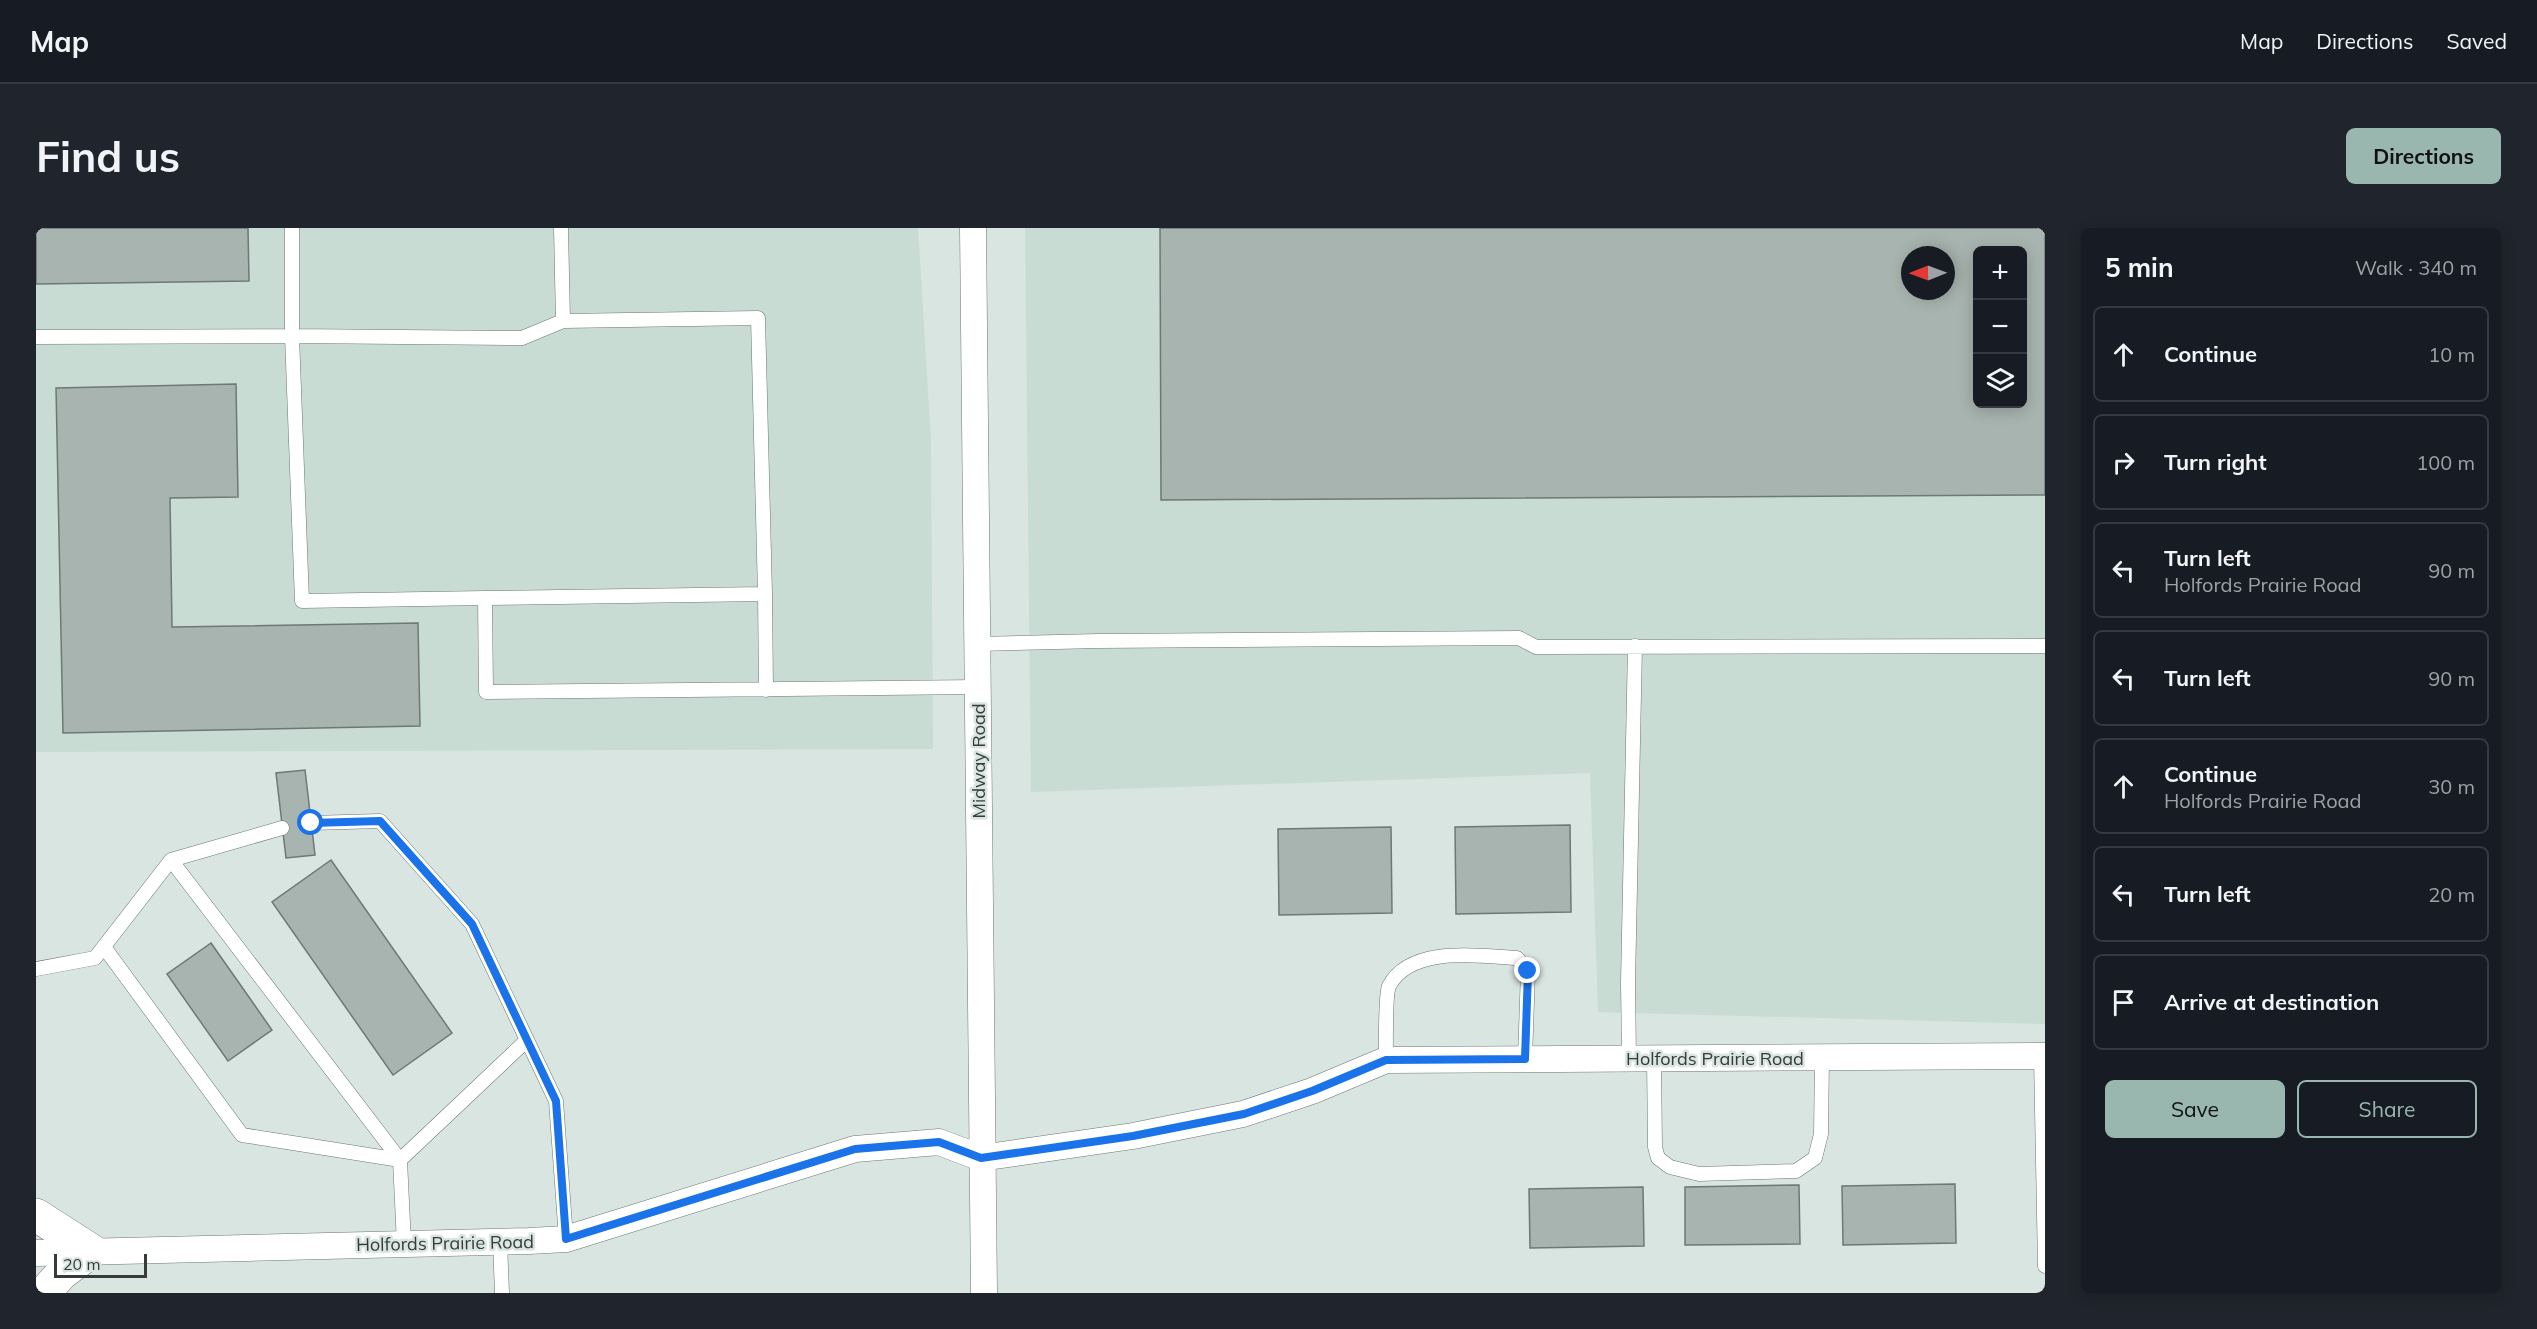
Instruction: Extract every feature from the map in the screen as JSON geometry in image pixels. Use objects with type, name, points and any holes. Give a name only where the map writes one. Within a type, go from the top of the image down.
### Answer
[{"type":"main road","points":[[36,1215],[92,1251],[62,1273],[44,1293]]},
{"type":"street","name":"Midway Road","points":[[973,228],[984,1293]]},
{"type":"street","name":"Holfords Prairie Road","points":[[1386,1060],[2043,1056]]},
{"type":"street","points":[[981,1158],[1133,1136],[1244,1114],[1312,1091],[1386,1060]]},
{"type":"street","name":"Holfords Prairie Road","points":[[36,1253],[566,1239],[855,1149],[939,1142],[981,1158]]},
{"type":"lane","points":[[292,228],[292,336],[302,601],[765,594]]},
{"type":"lane","points":[[561,228],[563,321]]},
{"type":"lane","points":[[36,337],[522,338],[563,321],[758,318],[766,690]]},
{"type":"lane","points":[[484,598],[486,692],[977,687]]},
{"type":"lane","points":[[977,645],[1098,641],[1519,638],[1536,647],[2045,646]]},
{"type":"lane","points":[[1629,1057],[1628,982],[1635,646]]},
{"type":"lane","points":[[311,823],[380,821],[472,924],[556,1101],[566,1239]]},
{"type":"lane","points":[[36,969],[95,958],[171,860],[282,828]]},
{"type":"lane","points":[[171,860],[400,1160],[404,1244]]},
{"type":"lane","points":[[104,947],[242,1135],[400,1160]]},
{"type":"lane","points":[[1386,1060],[1389,988],[1404,969],[1440,955],[1517,958],[1528,971],[1525,1059]]},
{"type":"lane","points":[[400,1160],[527,1040]]},
{"type":"lane","points":[[2043,1056],[2045,1266]]},
{"type":"lane","points":[[1654,1059],[1655,1147],[1658,1158],[1670,1167],[1699,1174],[1796,1171],[1815,1158],[1821,1134],[1822,1059]]},
{"type":"lane","points":[[500,1242],[502,1293]]},
{"type":"shaded area","points":[[36,228],[918,228],[931,440],[933,749],[36,752]]},
{"type":"shaded area","points":[[1025,228],[2045,228],[2045,1024],[1598,1012],[1590,773],[1031,792]]},
{"type":"building","points":[[36,228],[248,228],[249,281],[36,284]]},
{"type":"building","points":[[1160,228],[2045,228],[2045,495],[1161,500]]},
{"type":"building","points":[[236,384],[238,497],[170,498],[172,627],[418,623],[420,726],[63,733],[56,388]]},
{"type":"building","points":[[305,770],[315,855],[286,858],[276,773]]},
{"type":"building","points":[[1570,825],[1571,912],[1456,914],[1455,827]]},
{"type":"building","points":[[1391,827],[1392,913],[1279,915],[1278,829]]},
{"type":"building","points":[[331,860],[452,1033],[393,1075],[272,902]]},
{"type":"building","points":[[211,943],[272,1030],[228,1061],[167,974]]},
{"type":"building","points":[[1955,1184],[1956,1243],[1843,1245],[1842,1186]]},
{"type":"building","points":[[1799,1185],[1800,1244],[1685,1245],[1685,1187]]},
{"type":"building","points":[[1643,1187],[1644,1246],[1530,1248],[1529,1189]]},
{"type":"route","points":[[311,823],[380,821],[472,924],[556,1101],[566,1239],[855,1149],[939,1142],[981,1158],[1133,1136],[1244,1114],[1312,1091],[1386,1060],[1525,1059],[1528,971]]}]
